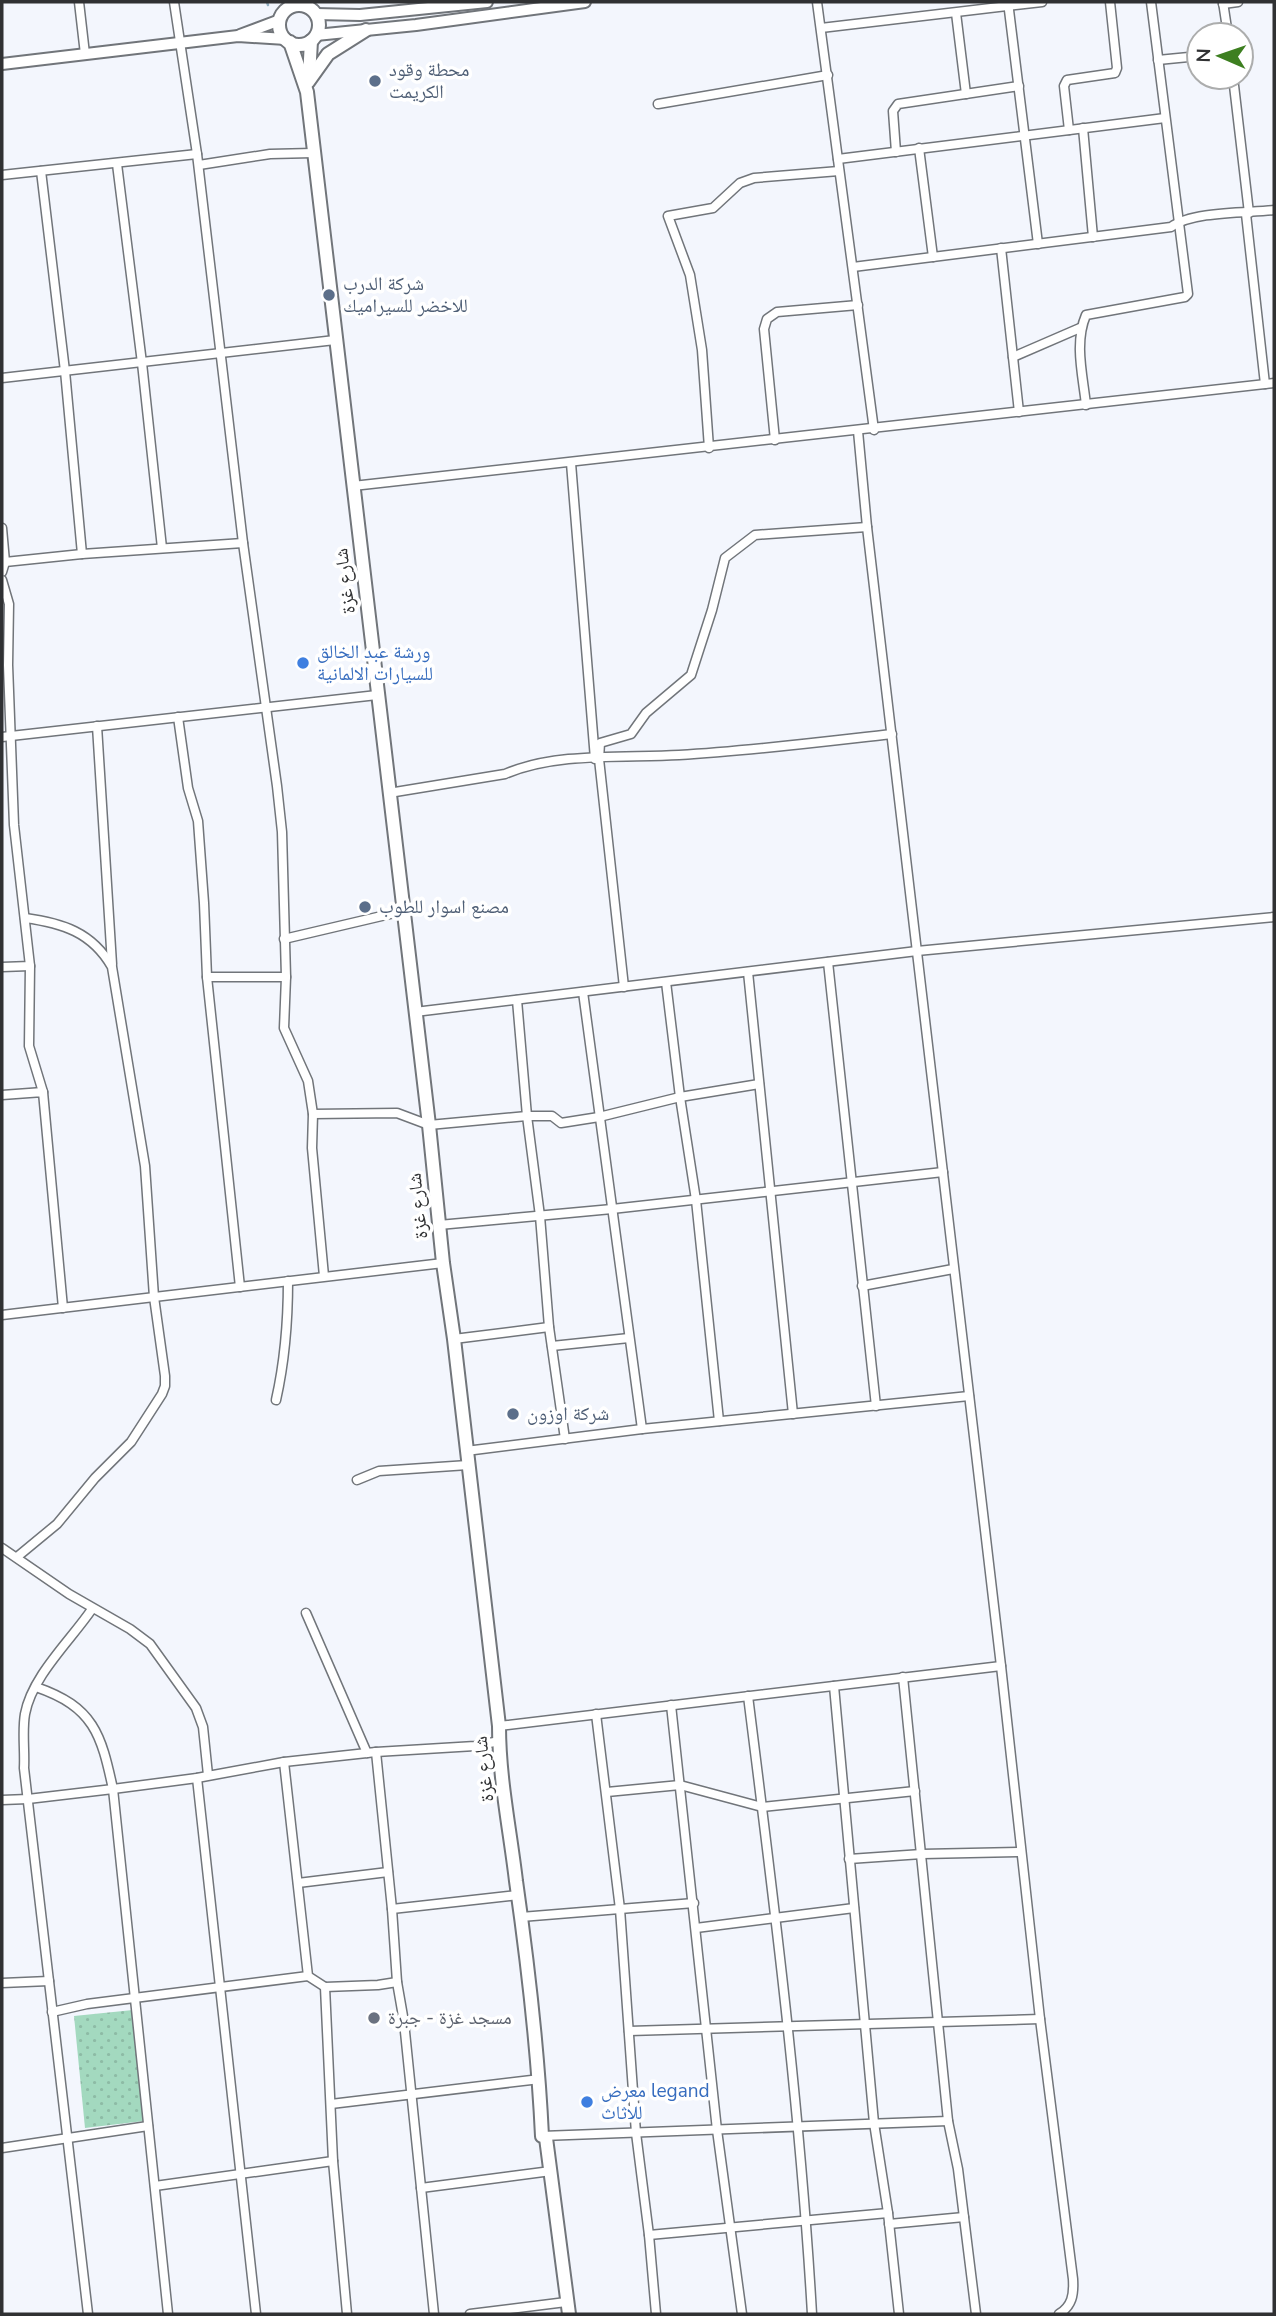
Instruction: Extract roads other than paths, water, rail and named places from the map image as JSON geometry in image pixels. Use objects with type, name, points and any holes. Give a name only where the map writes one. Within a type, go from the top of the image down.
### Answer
[{"type":"main road","points":[[280,2],[280,30],[288,41],[304,44],[314,38],[319,20],[309,7],[292,6],[281,18]]},
{"type":"main road","points":[[307,87],[328,54],[366,30]]},
{"type":"main road","name":"شارع غزة","points":[[314,38],[307,87],[313,153],[540,2079],[542,2136],[547,2138],[567,2308]]},
{"type":"main road","name":"شارع غزة","points":[[288,41],[307,87]]},
{"type":"street","points":[[79,2],[85,54]]},
{"type":"street","points":[[173,2],[199,165],[243,543],[282,832],[286,977],[284,1028],[308,1081],[313,1114],[312,1148],[324,1276]]},
{"type":"street","points":[[309,7],[360,15],[487,2]]},
{"type":"street","points":[[314,38],[585,2]]},
{"type":"street","points":[[817,2],[874,429]]},
{"type":"street","points":[[821,28],[1042,2]]},
{"type":"street","points":[[1069,130],[1064,86],[1066,80],[1115,74],[1117,68],[1110,2]]},
{"type":"street","points":[[1086,405],[1080,328],[1086,315],[1185,297],[1188,294],[1152,2]]},
{"type":"street","points":[[1225,21],[1223,3],[1238,2]]},
{"type":"street","points":[[1009,4],[1038,244]]},
{"type":"street","points":[[956,13],[966,94]]},
{"type":"street","points":[[238,36],[281,18]]},
{"type":"street","points":[[2,64],[238,36],[288,41]]},
{"type":"street","points":[[1158,60],[1185,57]]},
{"type":"street","points":[[658,104],[828,75]]},
{"type":"street","points":[[895,152],[893,111],[898,104],[1019,86]]},
{"type":"street","points":[[353,486],[1270,384],[1247,213],[1234,91]]},
{"type":"street","points":[[838,159],[1165,118]]},
{"type":"street","points":[[1083,128],[1093,237]]},
{"type":"street","points":[[919,148],[933,257]]},
{"type":"street","points":[[199,165],[270,154],[313,153]]},
{"type":"street","points":[[2,175],[197,154]]},
{"type":"street","points":[[117,164],[162,548]]},
{"type":"street","points":[[41,171],[65,371],[82,554]]},
{"type":"street","points":[[709,447],[702,351],[690,275],[668,216],[713,208],[740,183],[754,178],[839,171]]},
{"type":"street","points":[[853,267],[1171,227],[1196,217],[1274,210]]},
{"type":"street","points":[[1001,248],[1019,412]]},
{"type":"street","points":[[775,440],[764,329],[767,319],[777,312],[858,305]]},
{"type":"street","points":[[1013,357],[1080,328]]},
{"type":"street","points":[[2,378],[335,340]]},
{"type":"street","points":[[858,431],[1040,2019],[1074,2291],[1072,2301],[1059,2314]]},
{"type":"street","points":[[571,463],[597,759],[624,986]]},
{"type":"street","points":[[597,759],[600,743],[631,734],[646,713],[691,675],[712,610],[724,558],[755,535],[867,527]]},
{"type":"street","points":[[2,528],[5,562],[2,572]]},
{"type":"street","points":[[5,562],[243,543]]},
{"type":"street","points":[[2,580],[9,604],[6,736],[30,966],[29,1046],[43,1092],[63,1308]]},
{"type":"street","points":[[6,736],[377,695]]},
{"type":"street","points":[[178,717],[188,788],[198,821],[206,977],[240,1287]]},
{"type":"street","points":[[18,1557],[57,1524],[95,1478],[131,1442],[165,1386],[154,1297],[145,1166],[112,967],[97,726]]},
{"type":"street","points":[[389,793],[505,774],[522,767],[549,762],[773,748],[892,734]]},
{"type":"street","points":[[284,939],[403,911]]},
{"type":"street","points":[[415,1012],[917,951],[1274,917]]},
{"type":"street","points":[[25,918],[56,922],[76,931],[103,951],[112,967]]},
{"type":"street","points":[[828,962],[876,1406]]},
{"type":"street","points":[[2,967],[30,966]]},
{"type":"street","points":[[748,972],[793,1414]]},
{"type":"street","points":[[206,977],[286,977]]},
{"type":"street","points":[[666,982],[696,1200],[719,1421]]},
{"type":"street","points":[[583,992],[642,1429]]},
{"type":"street","points":[[517,1000],[549,1327],[565,1439]]},
{"type":"street","points":[[313,1114],[397,1113],[429,1125],[527,1116],[552,1116],[561,1123],[599,1117],[680,1097],[759,1084]]},
{"type":"street","points":[[2,1086],[4,1095],[43,1092]]},
{"type":"street","points":[[439,1225],[612,1209],[943,1172]]},
{"type":"street","points":[[2,1315],[443,1263]]},
{"type":"street","points":[[862,1286],[953,1269]]},
{"type":"street","points":[[276,1401],[287,1337],[288,1281]]},
{"type":"street","points":[[454,1339],[549,1327]]},
{"type":"street","points":[[552,1346],[629,1338]]},
{"type":"street","points":[[466,1451],[642,1429],[969,1396]]},
{"type":"street","points":[[357,1480],[379,1471],[468,1465]]},
{"type":"street","points":[[2,1548],[92,1609],[130,1629],[150,1644],[196,1707],[204,1727],[208,1775]]},
{"type":"street","points":[[88,2314],[24,1768],[24,1716],[28,1700],[52,1658],[75,1634],[92,1609]]},
{"type":"street","points":[[306,1613],[371,1753],[388,1872],[397,1982],[404,2022],[434,2314]]},
{"type":"street","points":[[499,1726],[1001,1666]]},
{"type":"street","points":[[903,1678],[948,2120],[958,2169],[976,2314]]},
{"type":"street","points":[[834,1686],[874,2123],[888,2213],[899,2314]]},
{"type":"street","points":[[36,1687],[73,1705],[94,1726],[104,1748],[113,1789],[168,2314]]},
{"type":"street","points":[[748,1696],[789,2026],[812,2314]]},
{"type":"street","points":[[671,1705],[717,2130],[742,2314]]},
{"type":"street","points":[[596,1714],[620,1909],[636,2133],[656,2314]]},
{"type":"street","points":[[2,1800],[197,1778],[284,1762],[475,1746],[499,1741]]},
{"type":"street","points":[[284,1762],[308,1976]]},
{"type":"street","points":[[197,1778],[256,2314]]},
{"type":"street","points":[[607,1792],[680,1784],[762,1807],[915,1791]]},
{"type":"street","points":[[849,1860],[922,1854],[1021,1852]]},
{"type":"street","points":[[298,1883],[388,1872]]},
{"type":"street","points":[[392,1909],[518,1895]]},
{"type":"street","points":[[521,1917],[694,1903]]},
{"type":"street","points":[[696,1928],[853,1908]]},
{"type":"street","points":[[52,2012],[87,2004],[308,1976],[325,1987],[397,1982]]},
{"type":"street","points":[[2,1983],[49,1981]]},
{"type":"street","points":[[325,1987],[334,2161],[347,2314]]},
{"type":"street","points":[[629,2031],[1040,2019]]},
{"type":"street","points":[[331,2104],[540,2079]]},
{"type":"street","points":[[542,2136],[948,2120]]},
{"type":"street","points":[[2,2148],[148,2126]]},
{"type":"street","points":[[155,2186],[334,2161]]},
{"type":"street","points":[[421,2188],[551,2171]]},
{"type":"street","points":[[649,2235],[888,2213]]},
{"type":"street","points":[[889,2224],[964,2217]]},
{"type":"street","points":[[470,2314],[567,2308]]},
{"type":"place","name":"محطة وقود الكريمت","points":[[375,81]]},
{"type":"place","name":"شركة الدرب للاخضر للسيراميك","points":[[329,295]]},
{"type":"place","name":"ورشة عبد الخالق للسيارات الالمانية","points":[[303,663]]},
{"type":"place","name":"مصنع اسوار للطوب","points":[[365,907]]},
{"type":"place","name":"شركة اوزون","points":[[513,1414]]},
{"type":"place","name":"مسجد غزة - جبرة","points":[[374,2018]]},
{"type":"place","name":"معرض legand للاثاث","points":[[587,2102]]}]
